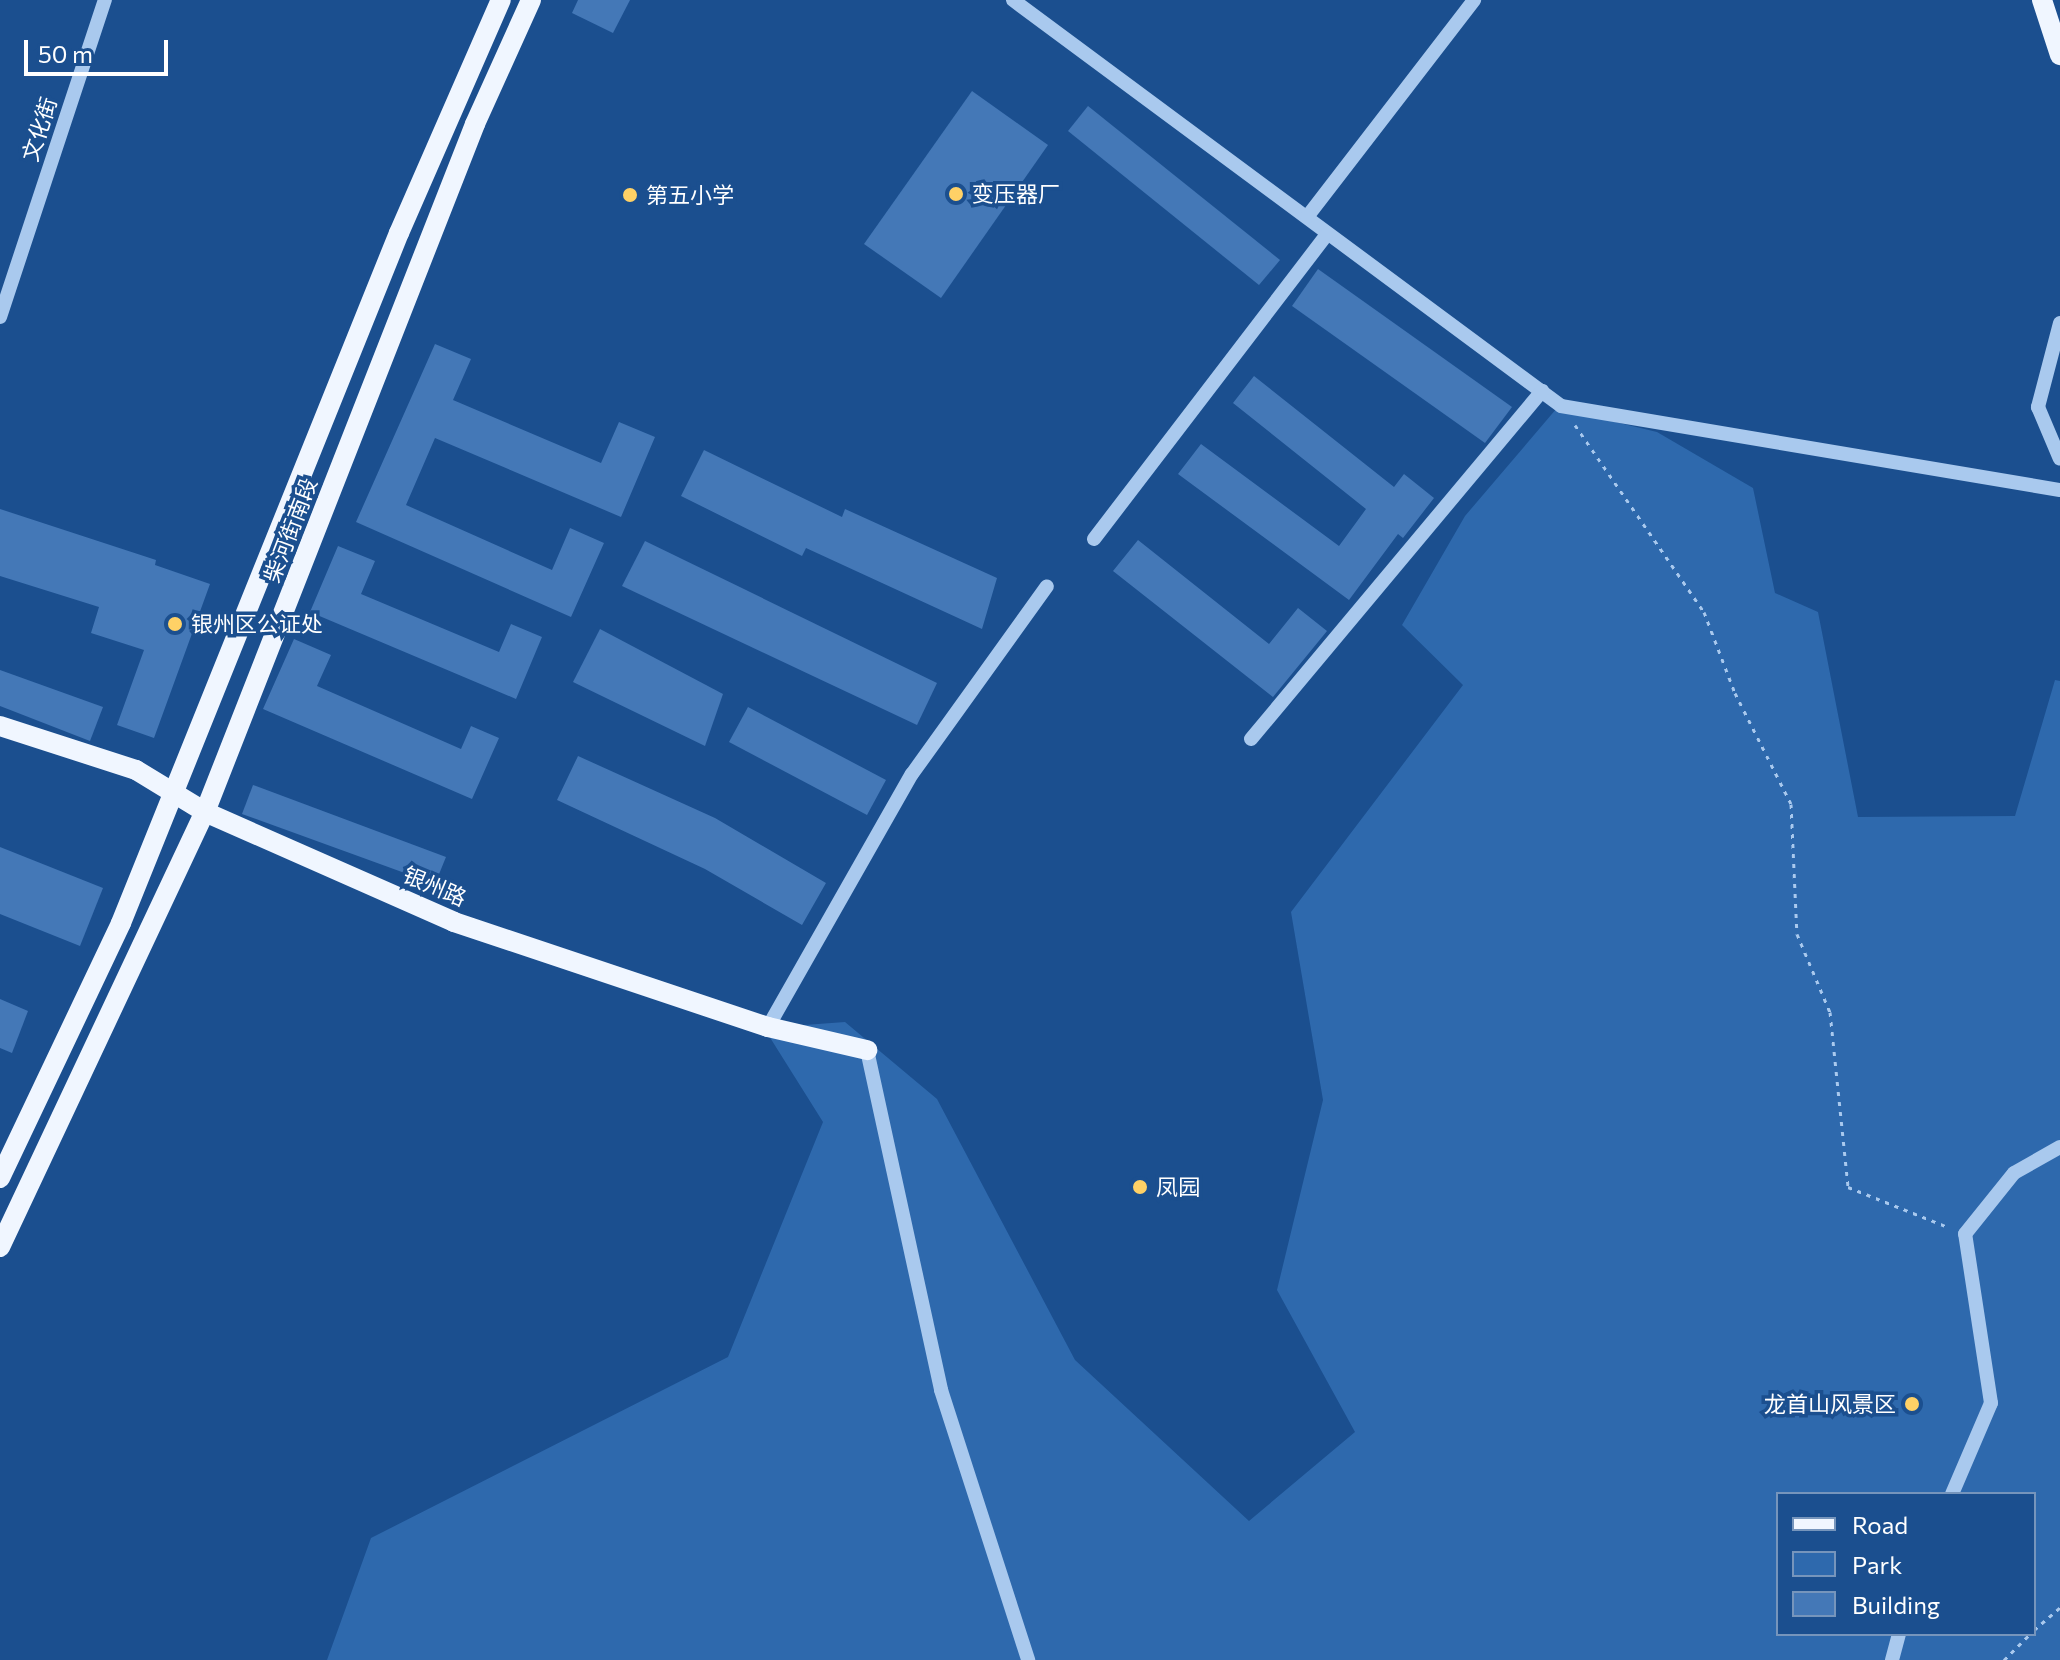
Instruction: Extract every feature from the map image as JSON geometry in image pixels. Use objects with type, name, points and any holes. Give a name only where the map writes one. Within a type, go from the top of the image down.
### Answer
[{"type":"main road","name":"柴河街南段","points":[[0,1178],[121,923],[399,233],[501,0]]},
{"type":"main road","name":"柴河街南段","points":[[0,1247],[205,812],[475,124],[531,0]]},
{"type":"main road","points":[[2042,0],[2060,55]]},
{"type":"main road","name":"银州路","points":[[0,726],[136,770],[205,812],[454,922],[768,1027],[867,1050]]},
{"type":"street","name":"文化街","points":[[0,317],[105,0]]},
{"type":"street","points":[[1307,217],[1474,0]]},
{"type":"street","points":[[1016,1],[1307,217],[1326,236],[1561,406],[2060,490]]},
{"type":"street","points":[[1094,539],[1326,236]]},
{"type":"street","points":[[2060,323],[2038,407],[2060,459]]},
{"type":"street","points":[[1251,739],[1542,391]]},
{"type":"street","points":[[768,1027],[912,774],[1047,586]]},
{"type":"street","points":[[867,1050],[941,1390],[1028,1660]]},
{"type":"street","points":[[1953,1492],[1991,1403],[1965,1234],[2014,1173],[2060,1147]]},
{"type":"street","points":[[1892,1660],[1898,1636]]},
{"type":"path","points":[[1561,406],[1704,612],[1735,693],[1791,804],[1797,934],[1830,1012],[1848,1187],[1965,1234]]},
{"type":"path","points":[[2036,1628],[2060,1607]]},
{"type":"path","points":[[2004,1660],[2028,1636]]},
{"type":"green space","points":[[1557,408],[1657,432],[1753,488],[1775,593],[1818,612],[1858,817],[2015,816],[2055,680],[2060,681],[2060,1660],[327,1660],[371,1538],[728,1357],[823,1122],[764,1028],[845,1022],[937,1099],[1075,1360],[1249,1521],[1355,1432],[1277,1290],[1323,1100],[1291,912],[1463,685],[1402,625],[1465,516]]},
{"type":"building","points":[[578,0],[630,0],[613,33],[572,13]]},
{"type":"building","name":"变压器厂","points":[[972,91],[1048,145],[941,298],[864,244]]},
{"type":"building","points":[[1088,106],[1280,260],[1259,285],[1068,131]]},
{"type":"building","points":[[1318,269],[1512,407],[1485,443],[1292,306]]},
{"type":"building","points":[[435,344],[471,359],[453,400],[601,463],[619,422],[655,437],[621,517],[435,438],[406,505],[552,570],[570,528],[604,543],[571,617],[356,522]]},
{"type":"building","points":[[1254,376],[1394,487],[1404,474],[1434,498],[1403,538],[1398,534],[1349,600],[1178,474],[1201,444],[1339,546],[1366,509],[1233,403]]},
{"type":"building","points":[[704,450],[842,517],[845,509],[997,578],[982,629],[806,548],[802,556],[681,496]]},
{"type":"building","points":[[0,509],[156,560],[155,565],[210,584],[154,738],[117,725],[144,650],[91,633],[99,607],[0,576]]},
{"type":"building","points":[[1138,540],[1269,644],[1298,608],[1327,631],[1273,697],[1113,571]]},
{"type":"building","points":[[645,541],[937,683],[917,725],[622,586]]},
{"type":"building","points":[[338,546],[375,561],[361,594],[499,652],[511,624],[542,637],[516,699],[310,612]]},
{"type":"building","points":[[600,629],[723,694],[705,746],[573,682]]},
{"type":"building","points":[[294,639],[331,655],[317,686],[461,749],[471,726],[499,738],[472,799],[263,709]]},
{"type":"building","points":[[0,670],[103,707],[90,741],[0,706]]},
{"type":"building","points":[[748,707],[886,780],[867,815],[729,742]]},
{"type":"building","points":[[578,756],[715,818],[826,883],[802,925],[705,869],[557,800]]},
{"type":"building","points":[[253,785],[446,857],[435,884],[242,814]]},
{"type":"building","points":[[0,847],[103,888],[80,946],[0,914]]},
{"type":"building","points":[[0,999],[28,1011],[12,1053],[0,1048]]},
{"type":"place","name":"变压器厂","points":[[956,194]]},
{"type":"place","name":"第五小学","points":[[630,195]]},
{"type":"place","name":"银州区公证处","points":[[175,624]]},
{"type":"place","name":"凤园","points":[[1140,1187]]},
{"type":"place","name":"龙首山风景区","points":[[1912,1404]]}]
